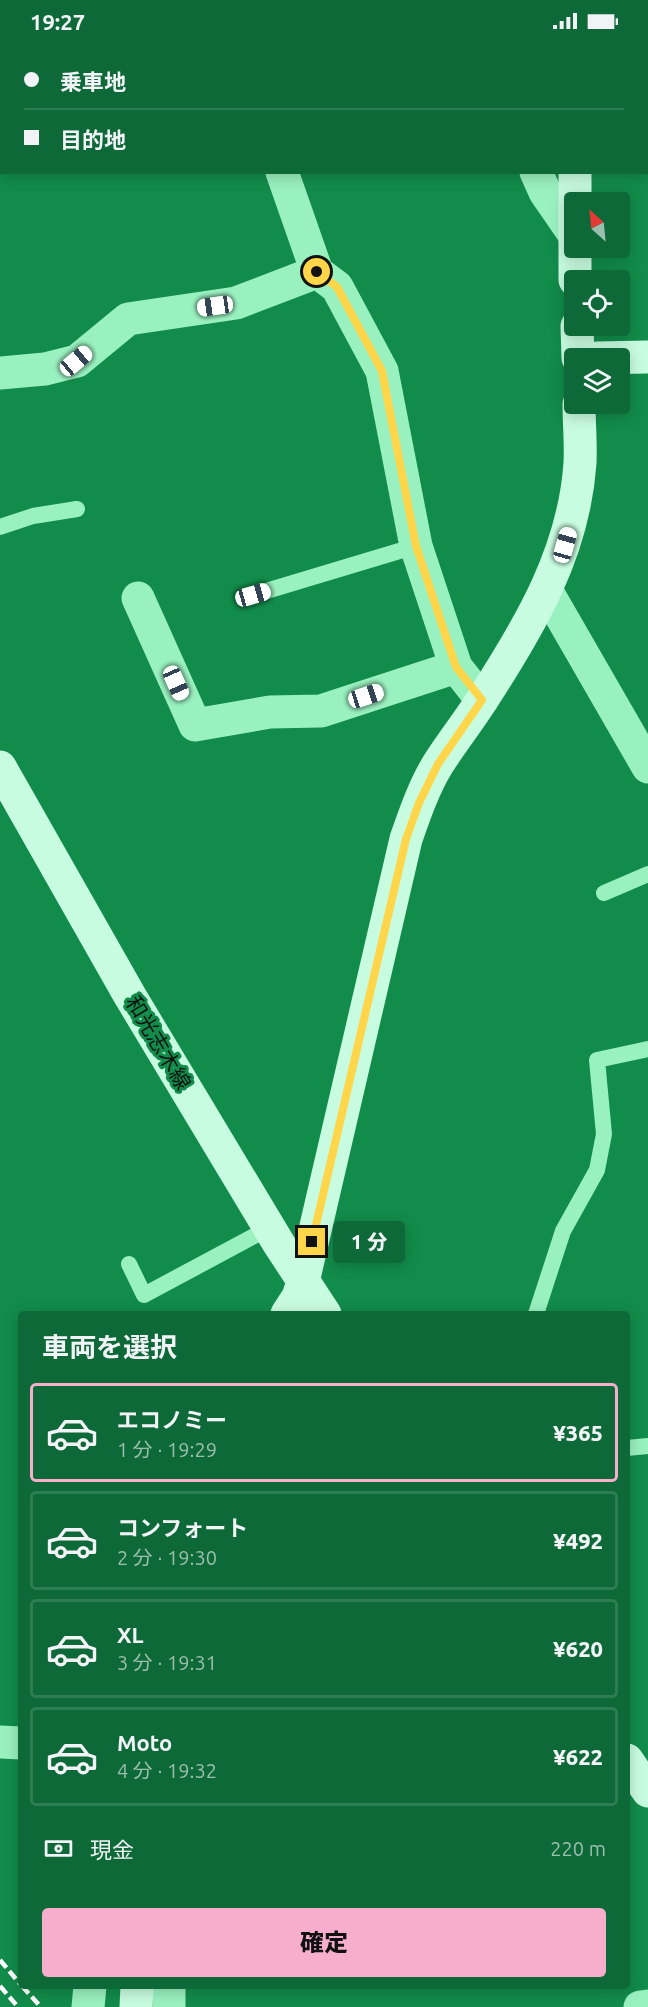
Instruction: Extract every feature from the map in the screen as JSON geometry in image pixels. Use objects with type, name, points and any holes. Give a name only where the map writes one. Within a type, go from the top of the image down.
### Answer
[{"type":"street","points":[[283,174],[317,272],[337,287],[382,371],[416,546],[456,667],[482,700]]},
{"type":"street","points":[[537,174],[545,192],[564,220]]},
{"type":"street","points":[[574,174],[574,192]]},
{"type":"street","points":[[0,373],[45,369],[76,361],[128,319],[236,303],[317,272]]},
{"type":"street","points":[[630,357],[648,357]]},
{"type":"street","points":[[289,1311],[298,1297],[303,1282],[406,839],[419,803],[438,764],[482,700],[528,625],[562,553],[571,525],[580,462],[579,414]]},
{"type":"street","points":[[546,590],[648,767]]},
{"type":"street","points":[[138,598],[195,725],[270,712],[321,711],[456,667]]},
{"type":"street","name":"和光志木線","points":[[0,767],[130,996],[269,1228],[323,1311]]},
{"type":"street","points":[[0,1742],[18,1743]]},
{"type":"street","points":[[630,1764],[648,1791]]},
{"type":"street","points":[[88,2007],[90,1989]]},
{"type":"street","points":[[136,2007],[137,1989]]},
{"type":"street","points":[[169,1989],[169,2007]]},
{"type":"street","points":[[640,2007],[648,2006]]},
{"type":"lane","points":[[0,527],[33,516],[77,509]]},
{"type":"lane","points":[[253,595],[416,546]]},
{"type":"lane","points":[[604,893],[648,874]]},
{"type":"lane","points":[[537,1311],[562,1231],[597,1170],[604,1134],[597,1060],[648,1049]]},
{"type":"lane","points":[[129,1264],[144,1295],[269,1228]]},
{"type":"lane","points":[[630,1448],[648,1446]]},
{"type":"railway","points":[[0,1960],[18,1981]]},
{"type":"railway","points":[[0,1986],[18,2007]]},
{"type":"railway","points":[[25,1989],[41,2007]]},
{"type":"route","points":[[312,1242],[406,839],[419,803],[438,764],[482,700],[456,667],[416,546],[382,371],[337,287],[317,272]]}]
